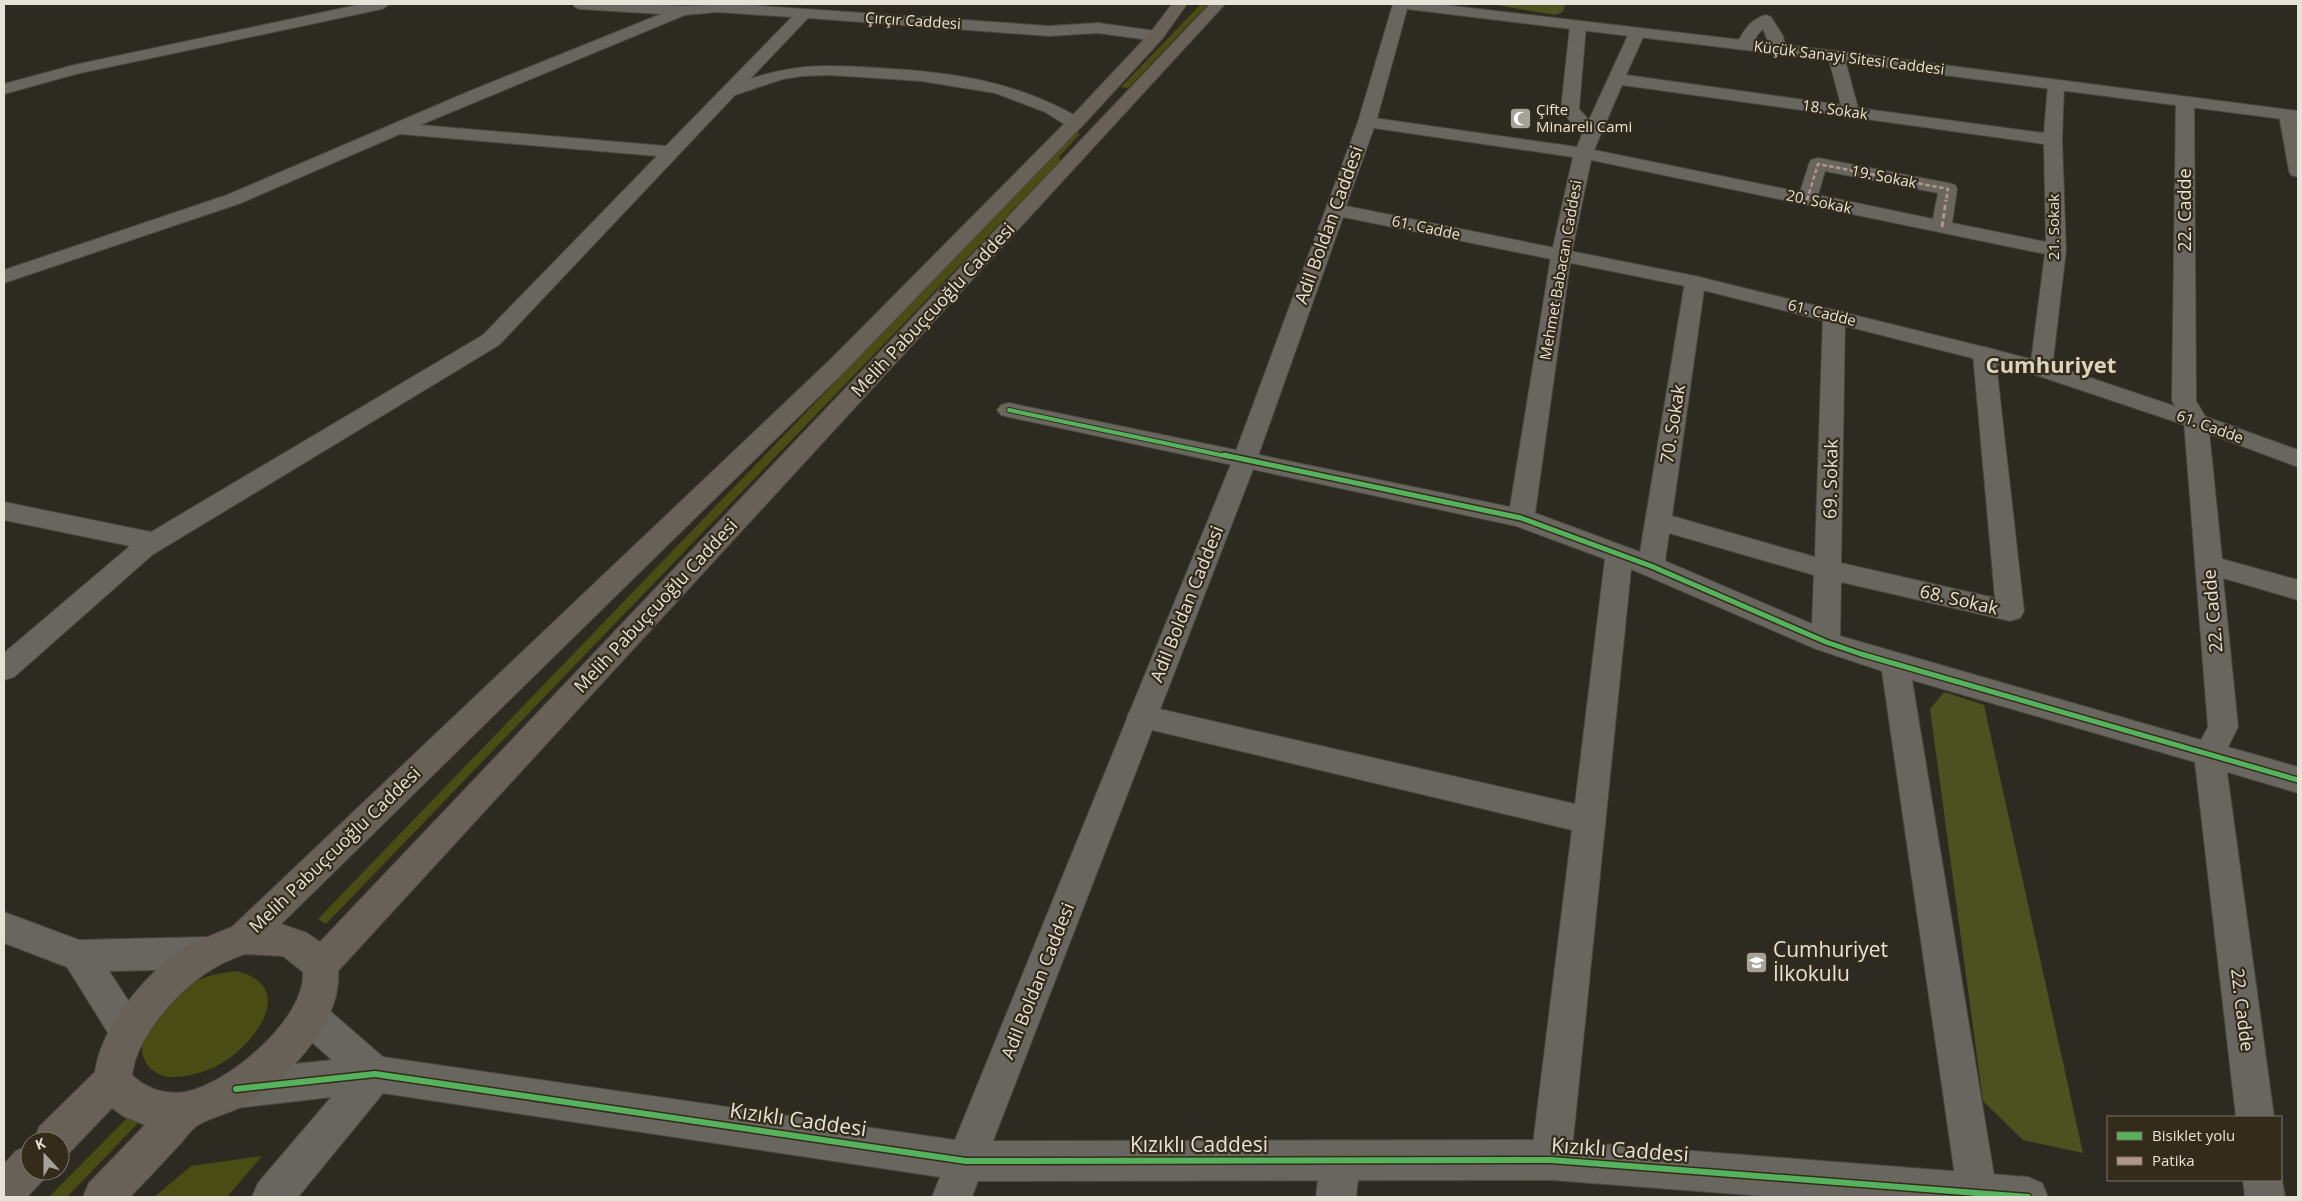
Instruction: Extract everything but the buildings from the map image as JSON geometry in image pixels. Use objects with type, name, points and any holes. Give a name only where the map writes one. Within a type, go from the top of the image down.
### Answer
[{"type":"main road","name":"Melih Pabuçcuoğlu Caddesi","points":[[113,1081],[115,1064],[128,1032],[158,992],[186,967],[208,953],[244,938],[839,364],[1074,123],[1156,36],[1179,4]]},
{"type":"main road","name":"Melih Pabuçcuoğlu Caddesi","points":[[320,966],[1218,4]]},
{"type":"main road","points":[[63,1131],[113,1081],[122,1093],[133,1102],[150,1109],[185,1111],[213,1101],[236,1089],[274,1060],[289,1045],[309,1016],[322,980],[320,966],[309,952],[297,944],[280,939],[244,938]]},
{"type":"main road","points":[[103,1197],[185,1111]]},
{"type":"main road","points":[[4,1192],[20,1175]]},
{"type":"street","points":[[4,89],[74,70],[382,4]]},
{"type":"street","name":"Çırçır Caddesi","points":[[580,4],[682,11],[719,5],[1049,31],[1098,28],[1156,36]]},
{"type":"street","name":"Küçük Sanayi Sitesi Caddesi","points":[[1400,4],[1836,56],[2293,115]]},
{"type":"street","name":"Adil Boldan Caddesi","points":[[952,1197],[1245,459],[1367,122],[1400,4]]},
{"type":"street","points":[[1767,4],[1766,20],[1775,36],[1778,49]]},
{"type":"street","points":[[4,277],[234,199],[682,11]]},
{"type":"street","points":[[4,669],[143,549],[491,340],[804,13]]},
{"type":"street","points":[[1744,45],[1751,31],[1766,20]]},
{"type":"street","points":[[1578,26],[1570,109],[1579,121],[1593,131]]},
{"type":"street","name":"Mehmet Babacan Caddesi","points":[[1521,518],[1561,256],[1583,153],[1618,79],[1637,33]]},
{"type":"street","points":[[1836,56],[1851,112]]},
{"type":"street","points":[[730,91],[795,72],[832,71],[945,78],[985,84],[1009,92],[1051,107],[1074,123]]},
{"type":"street","name":"18. Sokak","points":[[1618,79],[2053,140]]},
{"type":"street","name":"21. Sokak","points":[[2041,368],[2056,250],[2053,140],[2056,84]]},
{"type":"street","name":"22. Cadde","points":[[2185,102],[2184,401],[2196,421],[2223,727],[2209,755],[2255,1116]]},
{"type":"street","points":[[2293,115],[2298,171]]},
{"type":"street","name":"20. Sokak","points":[[1367,122],[1583,153],[2056,250]]},
{"type":"street","points":[[397,129],[671,152]]},
{"type":"street","name":"19. Sokak","points":[[1807,200],[1818,164],[1948,189],[1942,227]]},
{"type":"street","name":"61. Cadde","points":[[1334,209],[1695,282],[2041,368],[2196,421],[2298,459]]},
{"type":"street","name":"70. Sokak","points":[[1650,566],[1695,282]]},
{"type":"street","name":"69. Sokak","points":[[1826,642],[1834,316]]},
{"type":"street","name":"68. Sokak","points":[[1657,521],[1829,570],[2010,611],[1984,354]]},
{"type":"street","points":[[1009,410],[1521,518],[1650,566],[1826,642],[1895,664],[2298,780]]},
{"type":"street","points":[[4,511],[155,542]]},
{"type":"street","points":[[1551,1160],[1619,554]]},
{"type":"street","points":[[2209,565],[2298,590]]},
{"type":"street","points":[[1895,664],[1977,1194]]},
{"type":"street","points":[[1142,717],[1589,821]]},
{"type":"street","points":[[4,927],[79,956],[208,953]]},
{"type":"street","points":[[79,956],[128,1032]]},
{"type":"street","points":[[272,1197],[375,1074],[309,1016]]},
{"type":"street","name":"Kızıklı Caddesi","points":[[236,1089],[375,1074],[966,1161],[1338,1179],[1551,1160],[2028,1197]]},
{"type":"street","points":[[2263,1181],[2265,1197]]},
{"type":"shaded area","points":[[1201,4],[1208,4],[1128,88],[1121,87]]},
{"type":"shaded area","points":[[1076,132],[1080,134],[1059,157],[1060,161],[326,924],[318,919]]},
{"type":"shaded area","points":[[236,971],[254,978],[264,988],[268,999],[266,1012],[251,1038],[228,1059],[215,1067],[201,1072],[186,1076],[168,1077],[158,1074],[150,1068],[142,1050],[145,1034],[153,1020],[172,998],[180,990],[200,979]]},
{"type":"shaded area","points":[[130,1115],[139,1122],[67,1197],[49,1197],[65,1181],[70,1181],[70,1176]]},
{"type":"shaded area","points":[[262,1156],[227,1197],[154,1197],[191,1166]]},
{"type":"green space","points":[[1490,4],[1565,5],[1563,12],[1555,15]]},
{"type":"green space","points":[[1944,692],[1984,705],[2083,1153],[2023,1140],[1983,1101],[1930,709]]},
{"type":"marked path","points":[[1807,200],[1818,164],[1948,189],[1942,227]]},
{"type":"cycle path","points":[[1009,410],[1521,518],[1651,566],[1826,642],[1861,654],[2298,780]]},
{"type":"cycle path","points":[[236,1089],[375,1074],[966,1161],[1551,1160],[2028,1197]]},
{"type":"place","name":"Çifte Minareli Cami","points":[[1520,119]]},
{"type":"place","name":"Cumhuriyet İlkokulu","points":[[1757,962]]},
{"type":"district","name":"Cumhuriyet","points":[[2051,365]]}]
